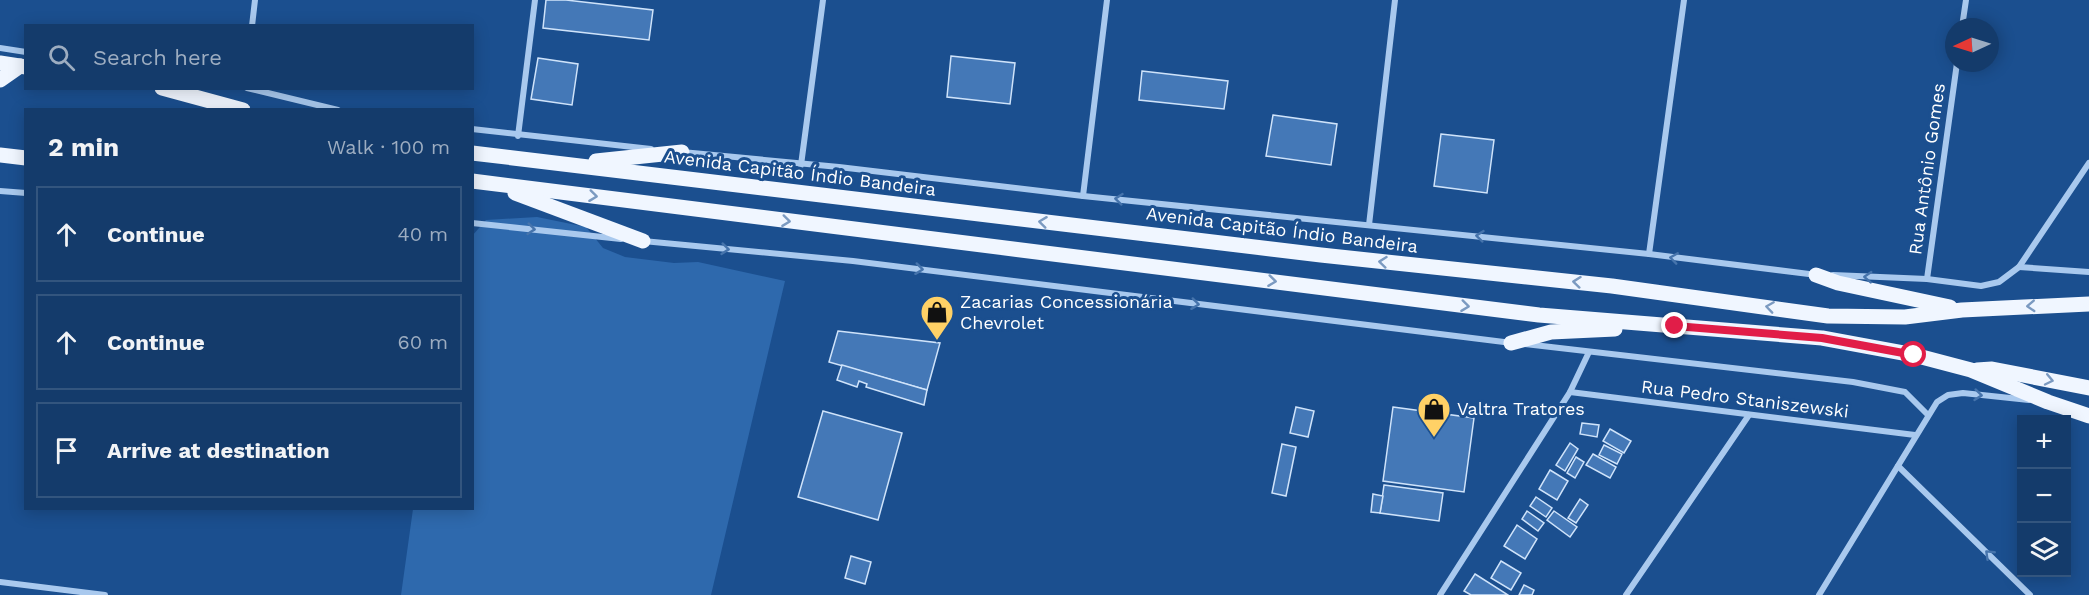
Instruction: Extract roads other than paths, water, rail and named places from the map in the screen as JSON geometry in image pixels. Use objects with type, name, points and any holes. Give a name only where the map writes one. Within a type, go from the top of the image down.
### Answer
[{"type":"main road","points":[[0,63],[24,62]]},
{"type":"main road","points":[[0,80],[24,62]]},
{"type":"main road","points":[[169,90],[236,108]]},
{"type":"main road","points":[[0,145],[24,158]]},
{"type":"main road","name":"Avenida Capitão Índio Bandeira","points":[[474,153],[1298,252],[1612,286],[1828,316],[1905,317],[1962,310],[2089,304]]},
{"type":"main road","points":[[564,164],[682,153]]},
{"type":"main road","points":[[0,155],[24,158]]},
{"type":"main road","points":[[479,182],[643,241]]},
{"type":"main road","points":[[479,182],[1539,315],[1822,338],[1914,355],[1971,370],[2048,402],[2089,416]]},
{"type":"main road","points":[[1816,274],[1838,283],[1962,310]]},
{"type":"main road","points":[[1511,343],[1551,332],[1675,326]]},
{"type":"main road","points":[[1971,370],[1992,369],[2089,388]]},
{"type":"street","points":[[252,24],[255,0]]},
{"type":"street","points":[[518,136],[535,0]]},
{"type":"street","points":[[801,165],[823,0]]},
{"type":"street","points":[[1083,196],[1107,0]]},
{"type":"street","points":[[1369,225],[1395,0]]},
{"type":"street","points":[[1649,254],[1684,0]]},
{"type":"street","points":[[1963,18],[1966,0]]},
{"type":"street","points":[[0,48],[24,62]]},
{"type":"street","name":"Rua Antônio Gomes","points":[[1927,279],[1956,72]]},
{"type":"street","points":[[256,90],[330,108]]},
{"type":"street","points":[[474,129],[682,153],[839,167],[1083,196],[1649,254],[1816,274],[1927,279],[1981,286],[1999,282],[2019,267],[2089,163]]},
{"type":"street","points":[[0,191],[24,193]]},
{"type":"street","points":[[474,223],[865,263],[1870,386],[1905,392],[1928,415]]},
{"type":"street","points":[[2019,267],[2089,272]]},
{"type":"street","points":[[1440,595],[1570,392],[1589,352]]},
{"type":"street","name":"Rua Pedro Staniszewski","points":[[1570,392],[1915,435]]},
{"type":"street","points":[[1819,595],[1937,402],[1948,395],[1963,393],[2048,402]]},
{"type":"street","points":[[1626,595],[1749,415]]},
{"type":"street","points":[[1898,466],[2030,595]]},
{"type":"street","points":[[0,582],[105,595]]},
{"type":"place","name":"Zacarias Concessionária Chevrolet","points":[[937,341]]},
{"type":"place","name":"Valtra Tratores","points":[[1434,438]]}]
